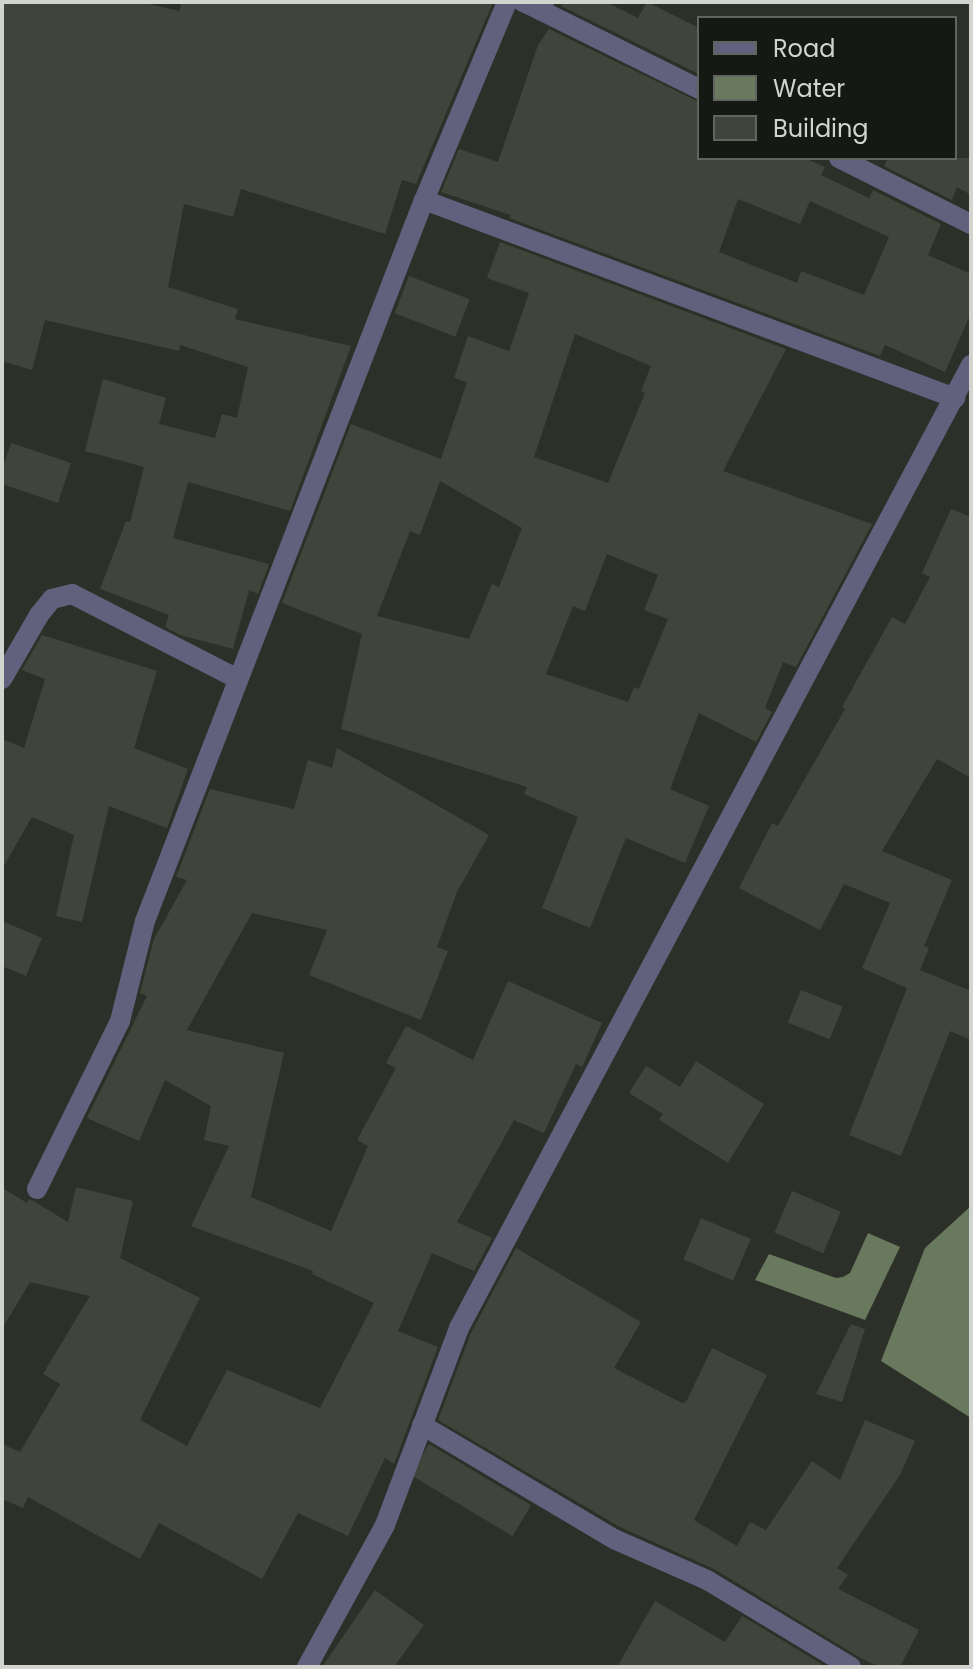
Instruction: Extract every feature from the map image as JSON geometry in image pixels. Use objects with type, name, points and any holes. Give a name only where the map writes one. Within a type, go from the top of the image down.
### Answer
[{"type":"street","points":[[37,1189],[120,1021],[145,921],[236,678],[424,200],[507,2]]},
{"type":"street","points":[[536,5],[697,88]]},
{"type":"street","points":[[843,160],[971,224]]},
{"type":"street","points":[[424,200],[955,398]]},
{"type":"street","points":[[307,1667],[385,1525],[459,1328],[971,365]]},
{"type":"street","points":[[2,679],[39,615],[52,599],[72,594],[236,678]]},
{"type":"street","points":[[422,1425],[614,1539],[707,1580],[840,1664]]},
{"type":"water","points":[[971,1206],[971,1418],[881,1361],[925,1248]]},
{"type":"water","points":[[868,1233],[900,1247],[865,1320],[755,1280],[769,1254],[836,1278],[843,1277],[850,1273]]},
{"type":"building","points":[[2,2],[141,2],[179,11],[182,2],[493,2],[416,184],[402,180],[385,234],[241,189],[233,217],[184,204],[168,287],[238,309],[235,319],[351,346],[290,511],[188,482],[173,538],[269,564],[258,594],[249,590],[233,649],[180,635],[165,627],[169,615],[100,589],[126,521],[130,522],[144,467],[85,451],[103,379],[166,398],[159,424],[215,438],[222,414],[237,418],[248,367],[180,345],[179,351],[45,320],[32,370],[2,361]]},
{"type":"building","points":[[563,2],[606,2],[638,18],[647,2],[697,27],[697,73],[561,6]]},
{"type":"building","points":[[549,29],[697,101],[697,160],[809,160],[825,167],[821,175],[869,198],[873,190],[941,224],[928,255],[971,274],[971,313],[945,372],[885,345],[880,356],[509,218],[511,215],[441,192],[459,149],[498,162],[538,45]],"holes":[[[738,199],[800,224],[810,201],[889,237],[864,295],[801,271],[797,283],[719,252]]]},
{"type":"building","points":[[971,158],[971,195],[957,187],[952,200],[884,166],[887,160]]},
{"type":"building","points":[[500,242],[786,349],[723,471],[872,524],[796,667],[783,662],[765,708],[772,712],[756,742],[699,713],[670,789],[709,806],[685,863],[626,838],[590,928],[542,908],[578,817],[524,794],[527,787],[341,729],[362,634],[282,603],[351,424],[441,459],[467,382],[454,378],[468,336],[509,351],[529,293],[487,278]],"holes":[[[575,334],[651,366],[641,391],[645,393],[608,483],[534,457]],[[440,481],[522,528],[499,587],[492,584],[469,639],[377,616],[410,531],[420,535]],[[607,554],[658,575],[644,610],[668,619],[639,689],[634,687],[628,702],[546,674],[573,606],[585,611]]]},
{"type":"building","points":[[409,276],[470,299],[455,337],[395,313]]},
{"type":"building","points":[[11,443],[71,463],[58,503],[2,484],[2,470]]},
{"type":"building","points":[[951,509],[971,517],[971,778],[937,759],[882,851],[952,880],[924,946],[929,948],[920,970],[971,991],[971,1040],[950,1031],[901,1156],[849,1135],[907,988],[862,968],[890,903],[844,884],[820,930],[739,888],[772,823],[778,826],[845,709],[842,707],[892,617],[905,624],[930,577],[922,573]]},
{"type":"building","points":[[42,635],[157,671],[134,748],[188,769],[167,828],[109,806],[82,922],[56,916],[74,835],[32,817],[2,869],[2,739],[24,748],[45,679],[22,670]]},
{"type":"building","points":[[337,748],[489,835],[457,892],[437,947],[448,951],[421,1020],[309,975],[327,930],[252,913],[187,1030],[284,1053],[251,1197],[331,1231],[368,1146],[357,1140],[396,1068],[386,1063],[406,1026],[473,1060],[508,981],[602,1023],[582,1067],[576,1064],[544,1133],[514,1120],[457,1222],[492,1238],[474,1271],[432,1253],[398,1331],[438,1347],[394,1464],[385,1458],[348,1536],[298,1513],[262,1579],[159,1523],[140,1559],[28,1497],[23,1508],[2,1499],[2,1444],[20,1452],[60,1384],[43,1374],[90,1296],[30,1282],[2,1329],[2,1188],[27,1203],[29,1199],[35,1202],[68,1222],[76,1187],[133,1201],[120,1258],[200,1298],[140,1420],[187,1446],[227,1370],[320,1408],[374,1303],[312,1274],[313,1271],[191,1226],[229,1146],[204,1140],[211,1106],[165,1080],[139,1141],[87,1118],[147,996],[140,993],[154,939],[187,880],[176,877],[210,789],[294,809],[308,760],[332,768]]},
{"type":"building","points":[[2,921],[42,938],[26,976],[2,966]]},
{"type":"building","points":[[801,990],[843,1007],[830,1039],[788,1022]]},
{"type":"building","points":[[696,1061],[764,1104],[728,1163],[659,1120],[663,1114],[629,1093],[646,1066],[680,1087]]},
{"type":"building","points":[[792,1191],[841,1212],[823,1253],[774,1232]]},
{"type":"building","points":[[701,1218],[751,1239],[733,1281],[683,1259]]},
{"type":"building","points":[[516,1248],[641,1322],[614,1368],[682,1403],[686,1402],[712,1348],[767,1375],[694,1520],[737,1546],[750,1522],[766,1530],[812,1461],[840,1480],[865,1420],[915,1441],[900,1475],[837,1568],[848,1575],[838,1589],[919,1630],[900,1667],[879,1667],[859,1657],[714,1569],[620,1527],[438,1420],[471,1333]]},
{"type":"building","points":[[851,1324],[865,1329],[842,1402],[816,1394]]},
{"type":"building","points":[[429,1444],[531,1505],[512,1536],[410,1475]]},
{"type":"building","points":[[375,1590],[424,1625],[394,1667],[322,1667]]},
{"type":"building","points":[[655,1601],[725,1642],[742,1616],[823,1665],[617,1667]]}]
